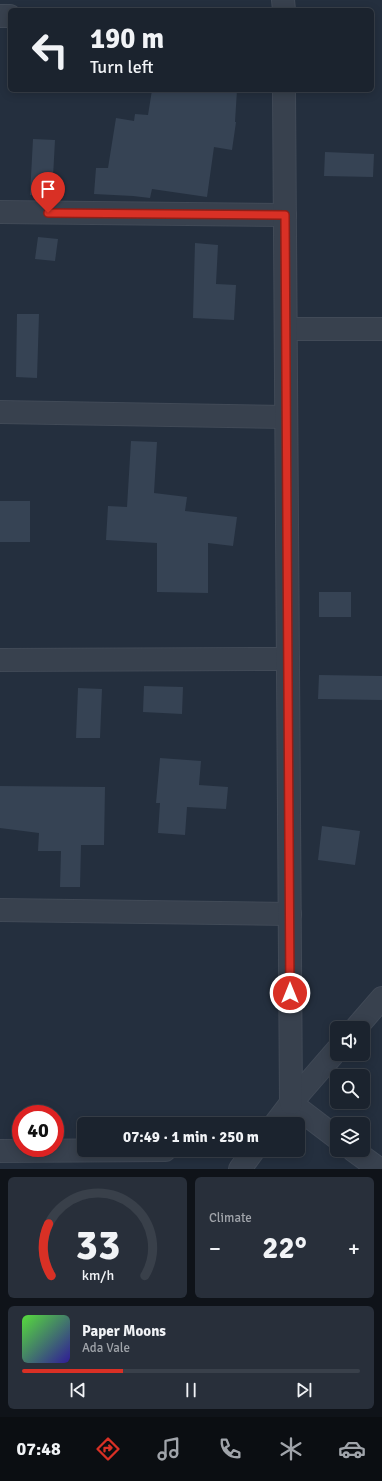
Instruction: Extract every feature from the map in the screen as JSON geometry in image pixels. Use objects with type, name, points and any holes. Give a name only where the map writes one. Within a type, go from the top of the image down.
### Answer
[{"type":"street","points":[[284,92],[291,1103]]},
{"type":"street","points":[[0,212],[285,215]]},
{"type":"street","points":[[286,329],[382,329]]},
{"type":"street","points":[[0,412],[286,416]]},
{"type":"street","points":[[0,660],[288,659]]},
{"type":"street","points":[[0,910],[290,914]]},
{"type":"street","points":[[362,1021],[382,998]]},
{"type":"street","points":[[280,1117],[330,1058]]},
{"type":"street","points":[[291,1103],[330,1133]]},
{"type":"street","points":[[0,1151],[77,1151]]},
{"type":"street","points":[[240,1169],[249,1157]]},
{"type":"street","points":[[363,1157],[379,1169]]},
{"type":"building","points":[[152,92],[237,92],[236,122],[232,150],[214,147],[207,197],[152,189],[150,198],[94,194],[96,168],[108,168],[116,118],[134,121],[135,114],[148,115]]},
{"type":"building","points":[[33,139],[55,140],[52,196],[30,195]]},
{"type":"building","points":[[325,152],[374,154],[373,177],[324,176]]},
{"type":"building","points":[[38,237],[58,239],[55,261],[35,259]]},
{"type":"building","points":[[195,243],[218,245],[216,284],[236,285],[234,320],[193,318]]},
{"type":"building","points":[[17,314],[39,314],[37,378],[16,377]]},
{"type":"building","points":[[131,441],[157,442],[154,493],[187,497],[185,511],[237,517],[233,546],[208,543],[208,593],[157,592],[157,543],[106,540],[108,506],[127,507]]},
{"type":"building","points":[[0,501],[30,501],[30,542],[0,542]]},
{"type":"building","points":[[319,592],[351,592],[351,617],[319,617]]},
{"type":"building","points":[[319,675],[382,676],[382,700],[318,699]]},
{"type":"building","points":[[144,686],[183,687],[182,714],[143,712]]},
{"type":"building","points":[[78,688],[102,689],[100,738],[76,738]]},
{"type":"building","points":[[160,758],[201,761],[199,785],[228,787],[226,809],[187,807],[185,835],[158,833],[160,803],[156,803]]},
{"type":"building","points":[[0,786],[105,787],[104,845],[81,845],[80,887],[60,887],[61,851],[38,851],[39,833],[0,828]]},
{"type":"building","points":[[322,826],[360,831],[355,865],[318,860]]},
{"type":"route","points":[[48,213],[285,215],[290,993]]}]
